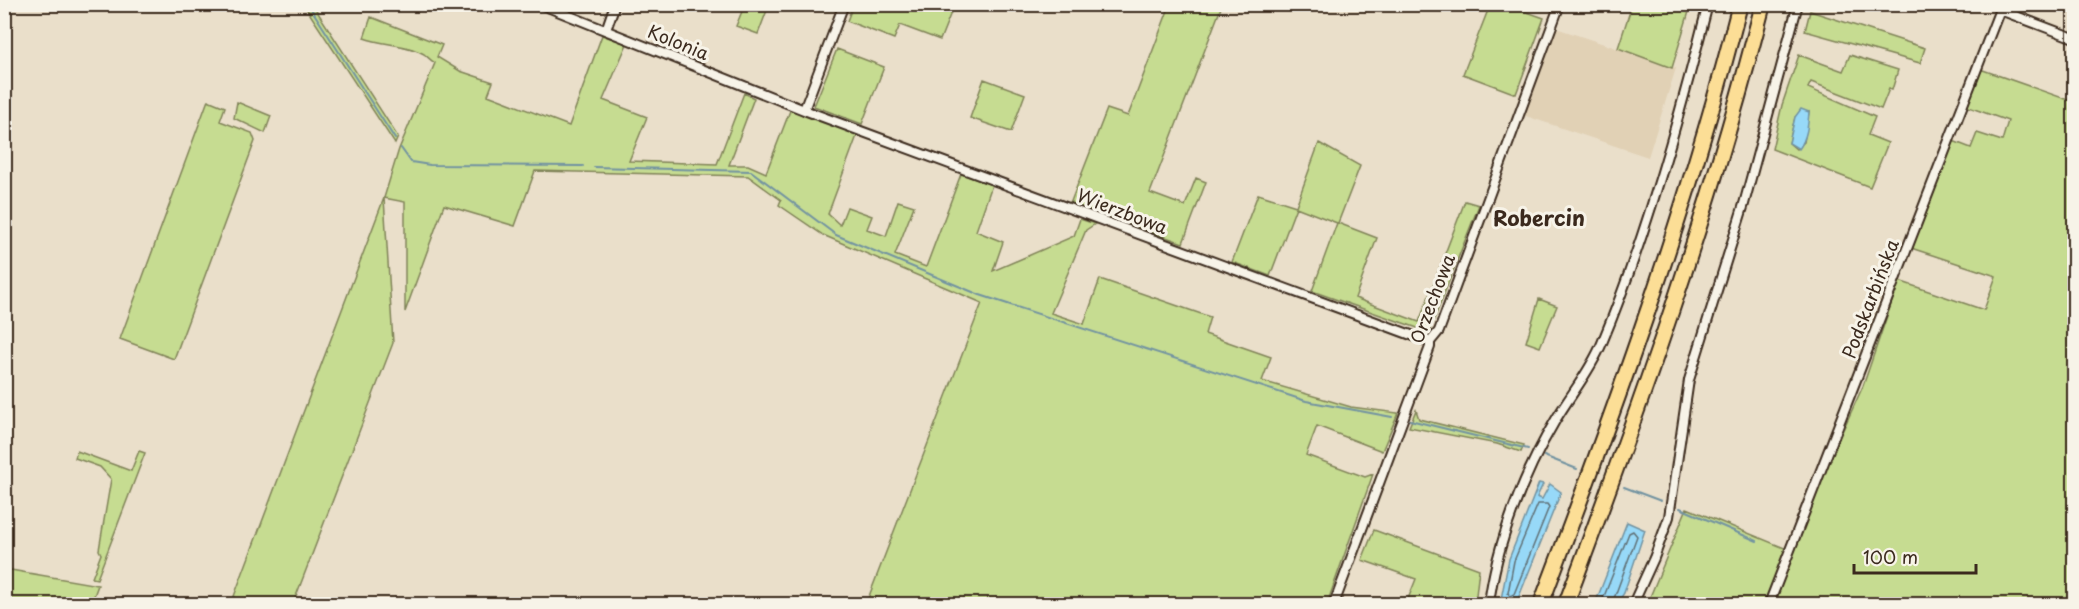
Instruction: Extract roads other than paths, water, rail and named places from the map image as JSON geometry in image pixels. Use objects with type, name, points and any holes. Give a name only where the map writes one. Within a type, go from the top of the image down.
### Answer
[{"type":"highway","points":[[1541,604],[1636,348],[1684,203],[1740,4]]},
{"type":"highway","points":[[1566,604],[1673,309],[1706,205],[1763,4]]},
{"type":"street","name":"Kolonia","points":[[540,4],[804,110]]},
{"type":"street","points":[[606,30],[615,4]]},
{"type":"street","points":[[804,110],[844,4]]},
{"type":"street","name":"Orzechowa","points":[[1334,604],[1411,402],[1430,342],[1439,332],[1560,4]]},
{"type":"street","points":[[1489,604],[1496,565],[1512,516],[1533,466],[1556,420],[1591,366],[1611,321],[1654,191],[1708,4]]},
{"type":"street","points":[[1633,604],[1654,558],[1669,517],[1689,380],[1744,204],[1798,4]]},
{"type":"street","points":[[2001,7],[2074,38]]},
{"type":"street","name":"Podskarbińska","points":[[1769,604],[2001,7]]},
{"type":"street","name":"Wierzbowa","points":[[804,110],[1430,342]]},
{"type":"water","points":[[1801,109],[1809,112],[1808,127],[1799,149],[1789,143],[1795,117]]},
{"type":"water","points":[[1539,483],[1543,484],[1537,497],[1542,499],[1550,484],[1561,492],[1516,604],[1500,604],[1509,559]]},
{"type":"water","points":[[1627,522],[1645,530],[1624,593],[1617,604],[1595,604]]},
{"type":"waterway","points":[[308,4],[395,139]]},
{"type":"waterway","points":[[401,148],[411,162],[430,165],[583,166]]},
{"type":"waterway","points":[[594,167],[751,171],[836,235],[980,295],[1306,401],[1392,417]]},
{"type":"waterway","points":[[1410,420],[1528,449]]},
{"type":"waterway","points":[[1544,456],[1577,469]]},
{"type":"waterway","points":[[1624,487],[1661,501]]},
{"type":"waterway","points":[[1680,508],[1757,541]]},
{"type":"district","name":"Robercin","points":[[1539,219]]}]
